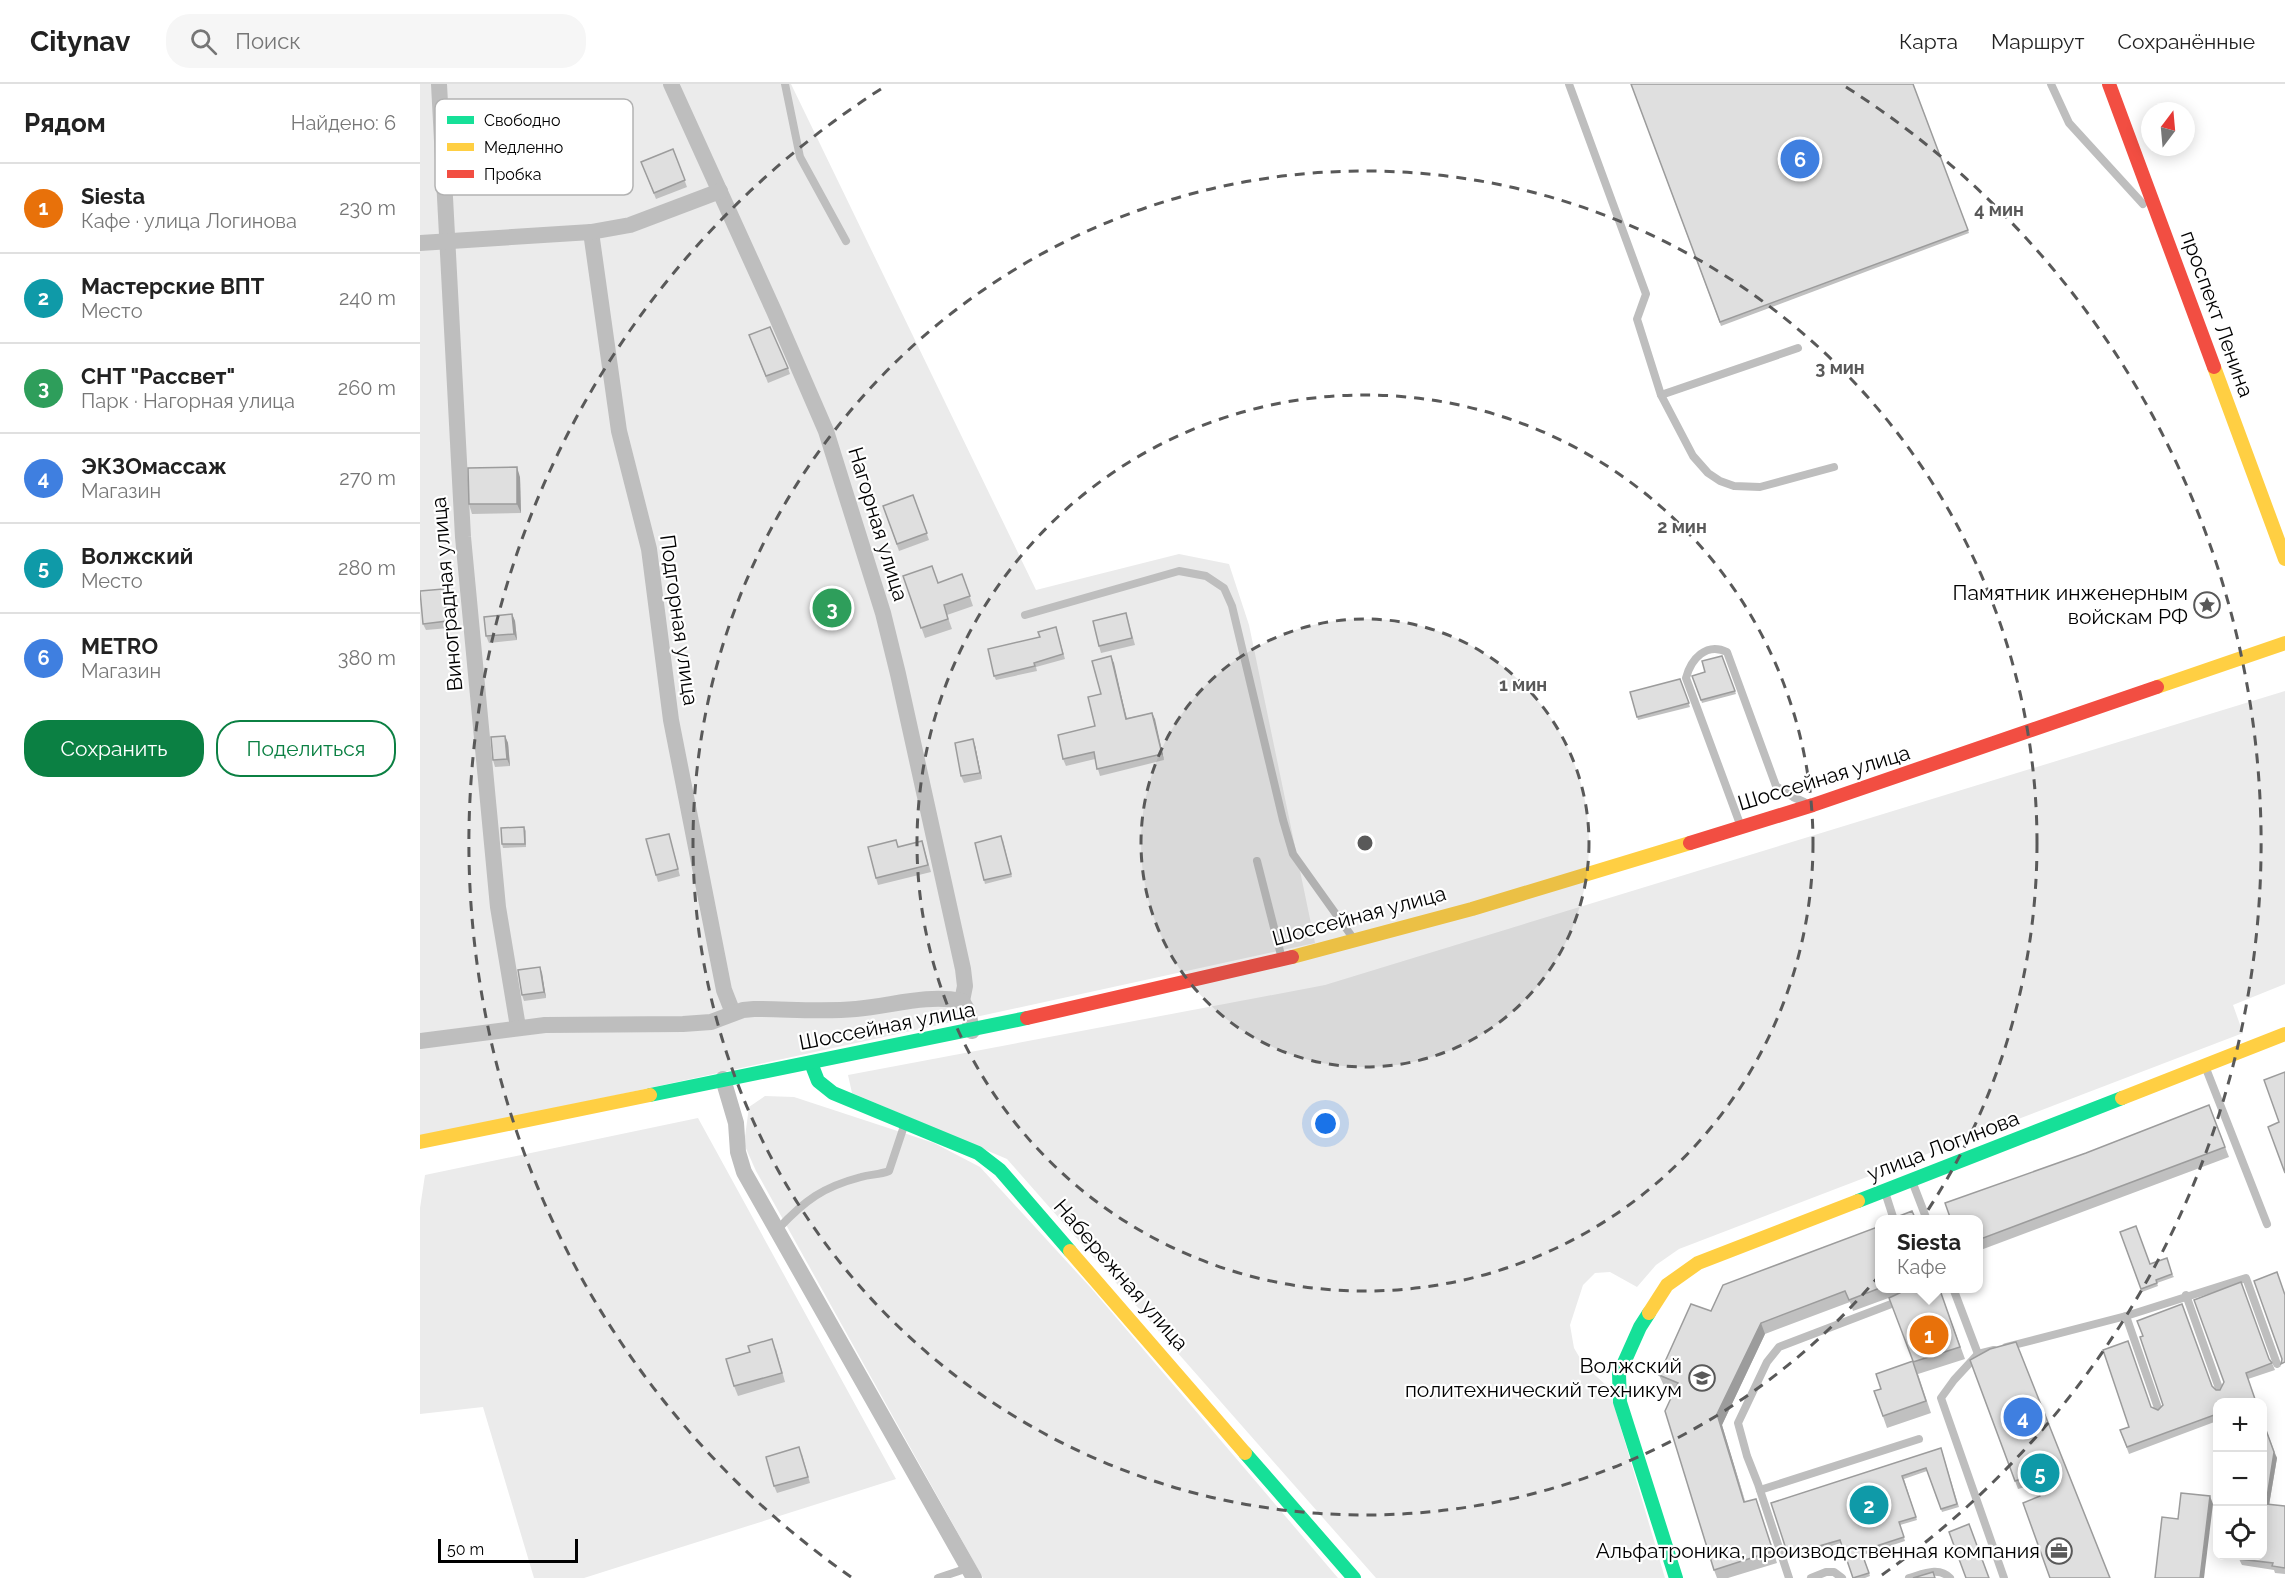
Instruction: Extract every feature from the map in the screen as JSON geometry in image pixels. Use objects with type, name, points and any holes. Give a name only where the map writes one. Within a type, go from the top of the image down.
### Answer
[{"type":"street","name":"Виноградная улица","points":[[439,84],[440,99]]},
{"type":"street","name":"Нагорная улица","points":[[671,84],[774,310],[826,431],[883,613],[898,674],[963,969],[962,1001]]},
{"type":"street","name":"проспект Ленина","points":[[2109,84],[2285,559]]},
{"type":"street","points":[[420,243],[591,232],[630,225],[720,191]]},
{"type":"street","name":"Виноградная улица","points":[[445,195],[463,537],[498,907],[518,1027]]},
{"type":"street","name":"Подгорная улица","points":[[591,232],[619,431],[649,549],[671,720],[724,990],[733,1013]]},
{"type":"street","name":"Шоссейная улица","points":[[420,1142],[723,1079],[972,1031],[1354,940],[1662,852],[1741,825],[1813,805],[2285,643]]},
{"type":"street","points":[[420,1041],[545,1025],[711,1022],[733,1013],[754,1009],[853,1010],[890,1006],[926,998],[962,1001],[968,1011],[972,1031]]},
{"type":"street","name":"улица Логинова","points":[[1676,1578],[1620,1402],[1619,1374],[1640,1327],[1667,1285],[1698,1263],[2283,1034]]},
{"type":"street","name":"Набережная улица","points":[[811,1063],[818,1081],[824,1087],[978,1153],[1000,1170],[1354,1578]]},
{"type":"street","points":[[723,1079],[736,1123],[738,1152],[744,1172],[971,1573]]},
{"type":"lane","points":[[785,84],[800,157],[846,241]]},
{"type":"lane","points":[[1569,84],[1646,294],[1637,319],[1644,346],[1661,395],[1693,456],[1708,473],[1734,486],[1760,487],[1834,467]]},
{"type":"lane","points":[[2051,84],[2069,123],[2162,224]]},
{"type":"lane","points":[[1661,395],[1798,348]]},
{"type":"lane","points":[[1025,615],[1179,571],[1206,576],[1224,588],[1232,606],[1293,854],[1354,940]]},
{"type":"lane","points":[[1741,825],[1686,678],[1688,668],[1700,653],[1709,650],[1719,648],[1727,652],[1776,786],[1793,797],[1813,805]]},
{"type":"lane","points":[[1257,861],[1282,959]]},
{"type":"lane","points":[[2205,1066],[2267,1224]]},
{"type":"lane","points":[[778,1229],[817,1192],[863,1176],[877,1176],[889,1171],[905,1122]]},
{"type":"lane","points":[[1912,1180],[1925,1215]]},
{"type":"lane","points":[[1885,1191],[1892,1215]]},
{"type":"lane","points":[[2004,1578],[1941,1398],[1978,1354],[2126,1317],[2186,1295],[2246,1278],[2277,1364]]},
{"type":"lane","points":[[1789,1578],[1738,1423],[1767,1362],[1779,1347],[1916,1293]]},
{"type":"lane","points":[[1955,1293],[1978,1354]]},
{"type":"lane","points":[[2186,1295],[2220,1391]]},
{"type":"lane","points":[[2126,1317],[2159,1411]]},
{"type":"lane","points":[[1760,1490],[1919,1439]]},
{"type":"lane","points":[[1910,1578],[1937,1571],[1950,1578]]},
{"type":"lane","points":[[1811,1578],[1826,1572],[1834,1572],[1842,1578]]},
{"type":"lane","points":[[938,1578],[971,1573]]},
{"type":"shaded area","points":[[420,84],[791,84],[1036,590],[1179,554],[1229,564],[1249,625],[1315,943],[420,1138]]},
{"type":"shaded area","points":[[2285,691],[2285,984],[2233,1005],[2243,1033],[1679,1249],[1656,1265],[1637,1287],[1610,1272],[1595,1273],[1583,1285],[1570,1325],[1574,1348],[1584,1365],[1609,1388],[1665,1578],[1376,1578],[1007,1159],[852,1093],[848,1075],[1325,985]]},
{"type":"shaded area","points":[[765,1096],[794,1097],[934,1143],[980,1167],[1091,1288],[1338,1578],[983,1578],[756,1171],[744,1144],[749,1107]]},
{"type":"shaded area","points":[[698,1118],[896,1479],[584,1578],[534,1578],[483,1407],[420,1414],[420,1208],[425,1175]]},
{"type":"building","points":[[1631,84],[1913,84],[1968,230],[1720,322]]},
{"type":"building","points":[[673,149],[685,180],[654,193],[641,162]]},
{"type":"building","points":[[770,327],[788,368],[766,376],[749,335]]},
{"type":"building","points":[[517,467],[517,504],[469,504],[468,468]]},
{"type":"building","points":[[913,495],[927,533],[897,544],[883,506]]},
{"type":"building","points":[[932,566],[938,583],[962,574],[970,596],[944,605],[948,619],[921,628],[903,576]]},
{"type":"building","points":[[443,589],[447,621],[423,624],[420,591]]},
{"type":"building","points":[[1126,613],[1132,638],[1099,646],[1093,621]]},
{"type":"building","points":[[512,614],[514,634],[486,636],[484,617]]},
{"type":"building","points":[[1056,627],[1063,654],[1034,663],[1035,666],[994,676],[988,649],[1040,637],[1038,632]]},
{"type":"building","points":[[1111,656],[1126,719],[1152,713],[1162,754],[1097,769],[1094,752],[1063,759],[1058,735],[1095,726],[1088,697],[1101,694],[1092,661]]},
{"type":"building","points":[[1722,656],[1735,691],[1701,700],[1692,676],[1705,672],[1702,661]]},
{"type":"building","points":[[1680,679],[1689,703],[1637,717],[1630,692]]},
{"type":"building","points":[[505,736],[507,759],[493,760],[491,737]]},
{"type":"building","points":[[973,739],[980,773],[961,776],[955,743]]},
{"type":"building","points":[[524,827],[525,844],[502,844],[501,828]]},
{"type":"building","points":[[669,834],[678,869],[656,875],[646,839]]},
{"type":"building","points":[[1001,836],[1011,874],[984,880],[975,843]]},
{"type":"building","points":[[896,840],[898,847],[922,841],[928,865],[876,878],[868,847]]},
{"type":"building","points":[[540,967],[544,992],[522,995],[518,970]]},
{"type":"building","points":[[2285,1072],[2285,1173],[2268,1127],[2279,1122],[2264,1080]]},
{"type":"building","points":[[2209,1105],[2225,1147],[1983,1238],[1983,1215],[1949,1215],[1945,1203],[2086,1153]]},
{"type":"building","points":[[1912,1211],[1914,1215],[1902,1215]]},
{"type":"building","points":[[2136,1226],[2150,1264],[2167,1258],[2172,1274],[2141,1289],[2120,1232]]},
{"type":"building","points":[[1875,1228],[1875,1290],[1849,1300],[1845,1291],[1761,1323],[1717,1414],[1744,1502],[1756,1499],[1773,1551],[1714,1570],[1665,1411],[1678,1383],[1659,1375],[1691,1304],[1711,1311],[1723,1285]]},
{"type":"building","points":[[2277,1272],[2285,1295],[2285,1362],[2281,1364],[2282,1359],[2254,1281]]},
{"type":"building","points":[[2241,1282],[2272,1363],[2246,1373],[2255,1398],[2213,1398],[2213,1415],[2127,1447],[2120,1430],[2129,1427],[2103,1350],[2128,1341],[2151,1407],[2158,1410],[2163,1405],[2140,1337],[2143,1336],[2137,1321],[2182,1304],[2212,1386],[2220,1390],[2224,1382],[2194,1300]]},
{"type":"building","points":[[1900,1293],[1926,1293],[1927,1298],[1941,1293],[1960,1347],[1913,1362],[1926,1401],[1883,1416],[1874,1391],[1881,1389],[1876,1374],[1913,1361],[1889,1298]]},
{"type":"building","points":[[772,1339],[782,1373],[734,1386],[726,1359],[750,1352],[748,1346]]},
{"type":"building","points":[[2016,1342],[2110,1578],[2050,1578],[2023,1503],[2040,1496],[2033,1475],[2015,1481],[1970,1360],[1990,1349]]},
{"type":"building","points":[[2267,1433],[2274,1452],[2267,1498]]},
{"type":"building","points":[[799,1447],[808,1477],[774,1486],[766,1457]]},
{"type":"building","points":[[1941,1448],[1957,1504],[1941,1509],[1926,1468],[1902,1476],[1916,1517],[1899,1522],[1904,1537],[1861,1551],[1869,1573],[1853,1578],[1840,1540],[1788,1555],[1771,1503]]},
{"type":"building","points":[[2181,1493],[2210,1496],[2200,1578],[2155,1578],[2162,1517],[2178,1519]]},
{"type":"building","points":[[2267,1504],[2285,1506],[2285,1568],[2272,1566],[2273,1563],[2248,1560],[2267,1560]]},
{"type":"building","points":[[1969,1524],[1989,1578],[1966,1578],[1949,1532]]},
{"type":"building","points":[[1933,1572],[1935,1578],[1913,1578]]},
{"type":"traffic: fast","points":[[650,1095],[1027,1018]]},
{"type":"traffic: fast","points":[[811,1063],[818,1081],[833,1093],[978,1153],[1000,1170],[1070,1251]]},
{"type":"traffic: fast","points":[[1858,1201],[2122,1098]]},
{"type":"traffic: fast","points":[[1649,1313],[1640,1327],[1619,1374],[1620,1402],[1676,1578]]},
{"type":"traffic: fast","points":[[1245,1453],[1354,1578]]},
{"type":"traffic: slow","points":[[2214,367],[2285,559]]},
{"type":"traffic: slow","points":[[2157,687],[2285,643]]},
{"type":"traffic: slow","points":[[1292,957],[1472,909],[1690,843]]},
{"type":"traffic: slow","points":[[2122,1098],[2285,1034]]},
{"type":"traffic: slow","points":[[420,1142],[650,1095]]},
{"type":"traffic: slow","points":[[1649,1313],[1667,1285],[1698,1263],[1858,1201]]},
{"type":"traffic: slow","points":[[1070,1251],[1245,1453]]},
{"type":"traffic: jam","points":[[2109,84],[2214,367]]},
{"type":"traffic: jam","points":[[1690,843],[1813,805],[2157,687]]},
{"type":"traffic: jam","points":[[1027,1018],[1292,957]]},
{"type":"place","name":"METRO","points":[[1800,159]]},
{"type":"place","name":"Памятник инженерным войскам РФ","points":[[2207,605]]},
{"type":"place","name":"СНТ \"Рассвет\"","points":[[832,608]]},
{"type":"place","name":"Siesta","points":[[1929,1335]]},
{"type":"place","name":"Волжский политехнический техникум","points":[[1702,1378]]},
{"type":"place","name":"ЭКЗОмассаж","points":[[2023,1417]]},
{"type":"place","name":"Волжский","points":[[2040,1473]]},
{"type":"place","name":"Мастерские ВПТ","points":[[1869,1505]]},
{"type":"place","name":"Альфатроника, производственная компания","points":[[2059,1551]]}]
